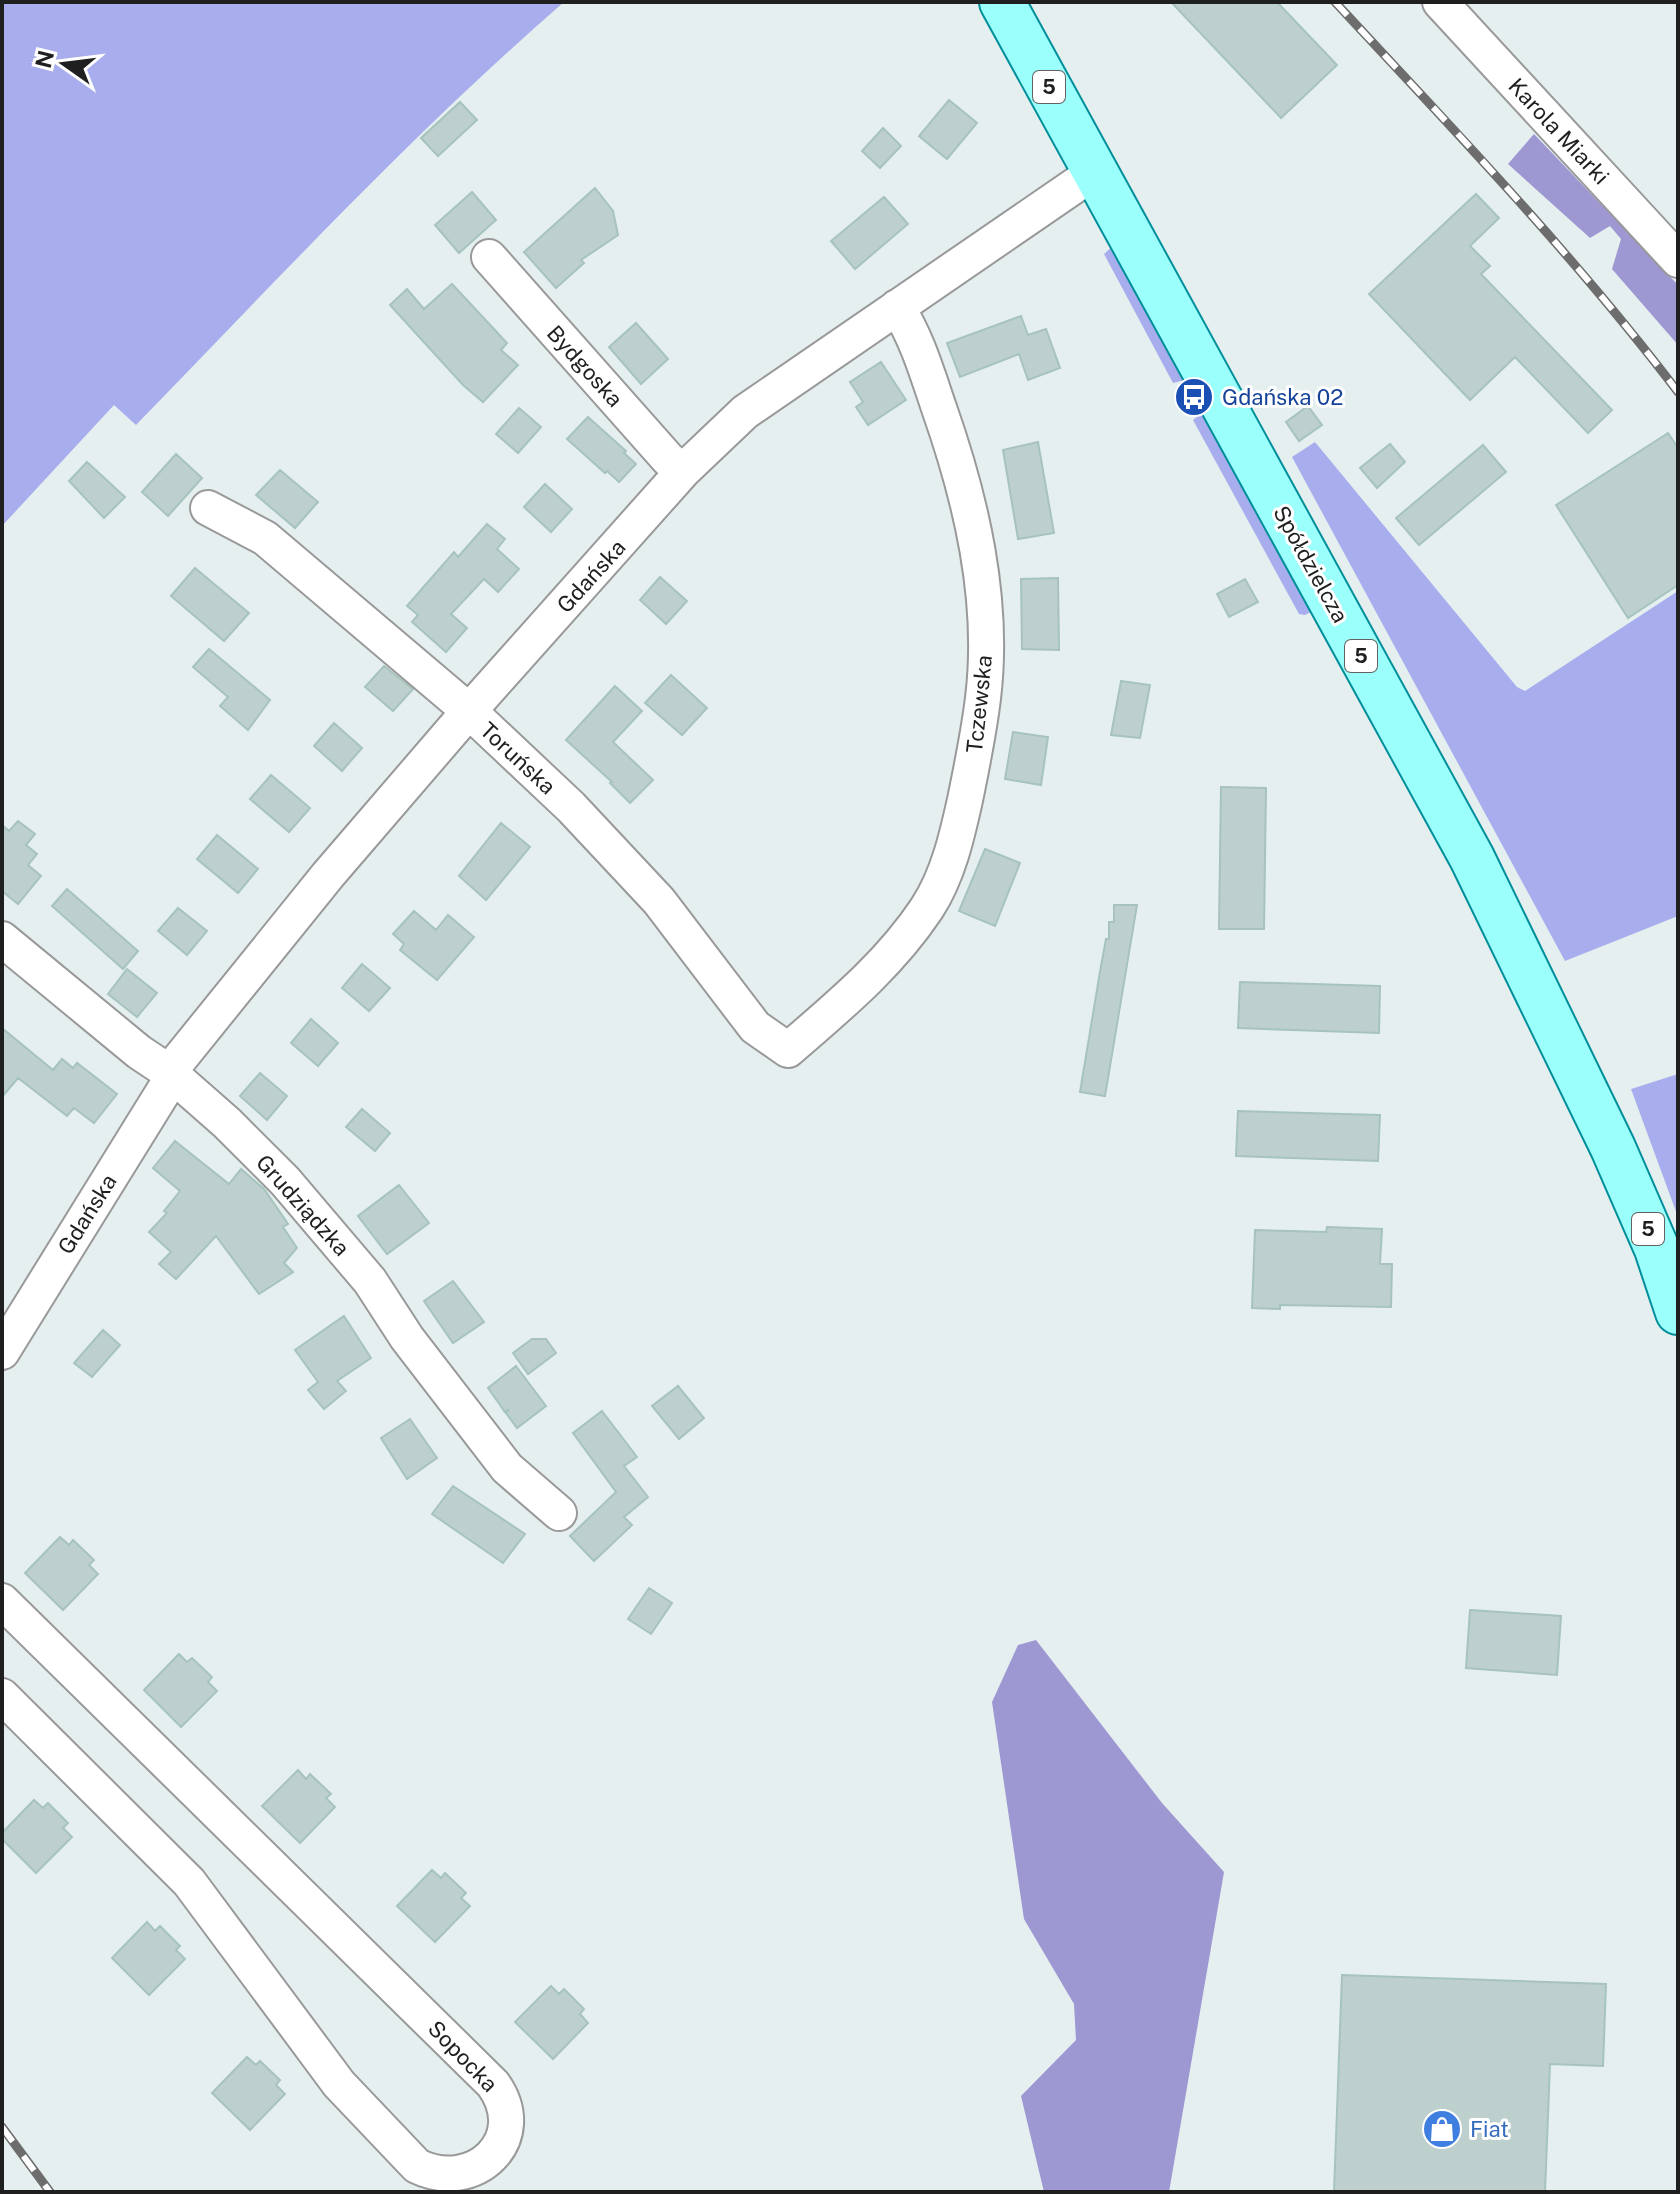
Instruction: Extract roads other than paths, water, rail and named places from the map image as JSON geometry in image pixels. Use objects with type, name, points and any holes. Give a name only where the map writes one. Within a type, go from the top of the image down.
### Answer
[{"type":"main road","name":"Spółdzielcza","points":[[1002,2],[1472,858],[1613,1148],[1657,1249],[1678,1312]]},
{"type":"street","name":"Karola Miarki","points":[[1440,2],[1678,260]]},
{"type":"street","name":"Gdańska","points":[[2,1352],[171,1074],[328,875],[683,471],[745,412],[1096,171]]},
{"type":"street","name":"Bydgoska","points":[[489,257],[668,459],[683,471]]},
{"type":"street","name":"Tczewska","points":[[788,1050],[877,972],[928,906],[946,869],[958,830],[984,696],[986,635],[981,569],[959,465],[911,329],[897,307]]},
{"type":"street","name":"Toruńska","points":[[208,508],[265,538],[469,711],[590,828],[659,901],[755,1027],[788,1050]]},
{"type":"street","name":"Grudziądzka","points":[[2,939],[139,1052],[171,1074],[227,1123],[285,1181],[370,1281],[416,1350],[507,1468],[559,1513]]},
{"type":"street","name":"Sopocka","points":[[2,1601],[493,2084],[503,2098],[507,2114],[501,2150],[488,2167],[475,2177],[457,2181],[429,2176],[417,2166],[339,2084],[189,1882],[2,1696]]},
{"type":"railway","points":[[1335,2],[1554,241],[1678,392]]},
{"type":"railway","points":[[2,2127],[50,2192]]},
{"type":"place","name":"Gdańska 02","points":[[1194,397]]},
{"type":"place","name":"Fiat","points":[[1442,2129]]}]
